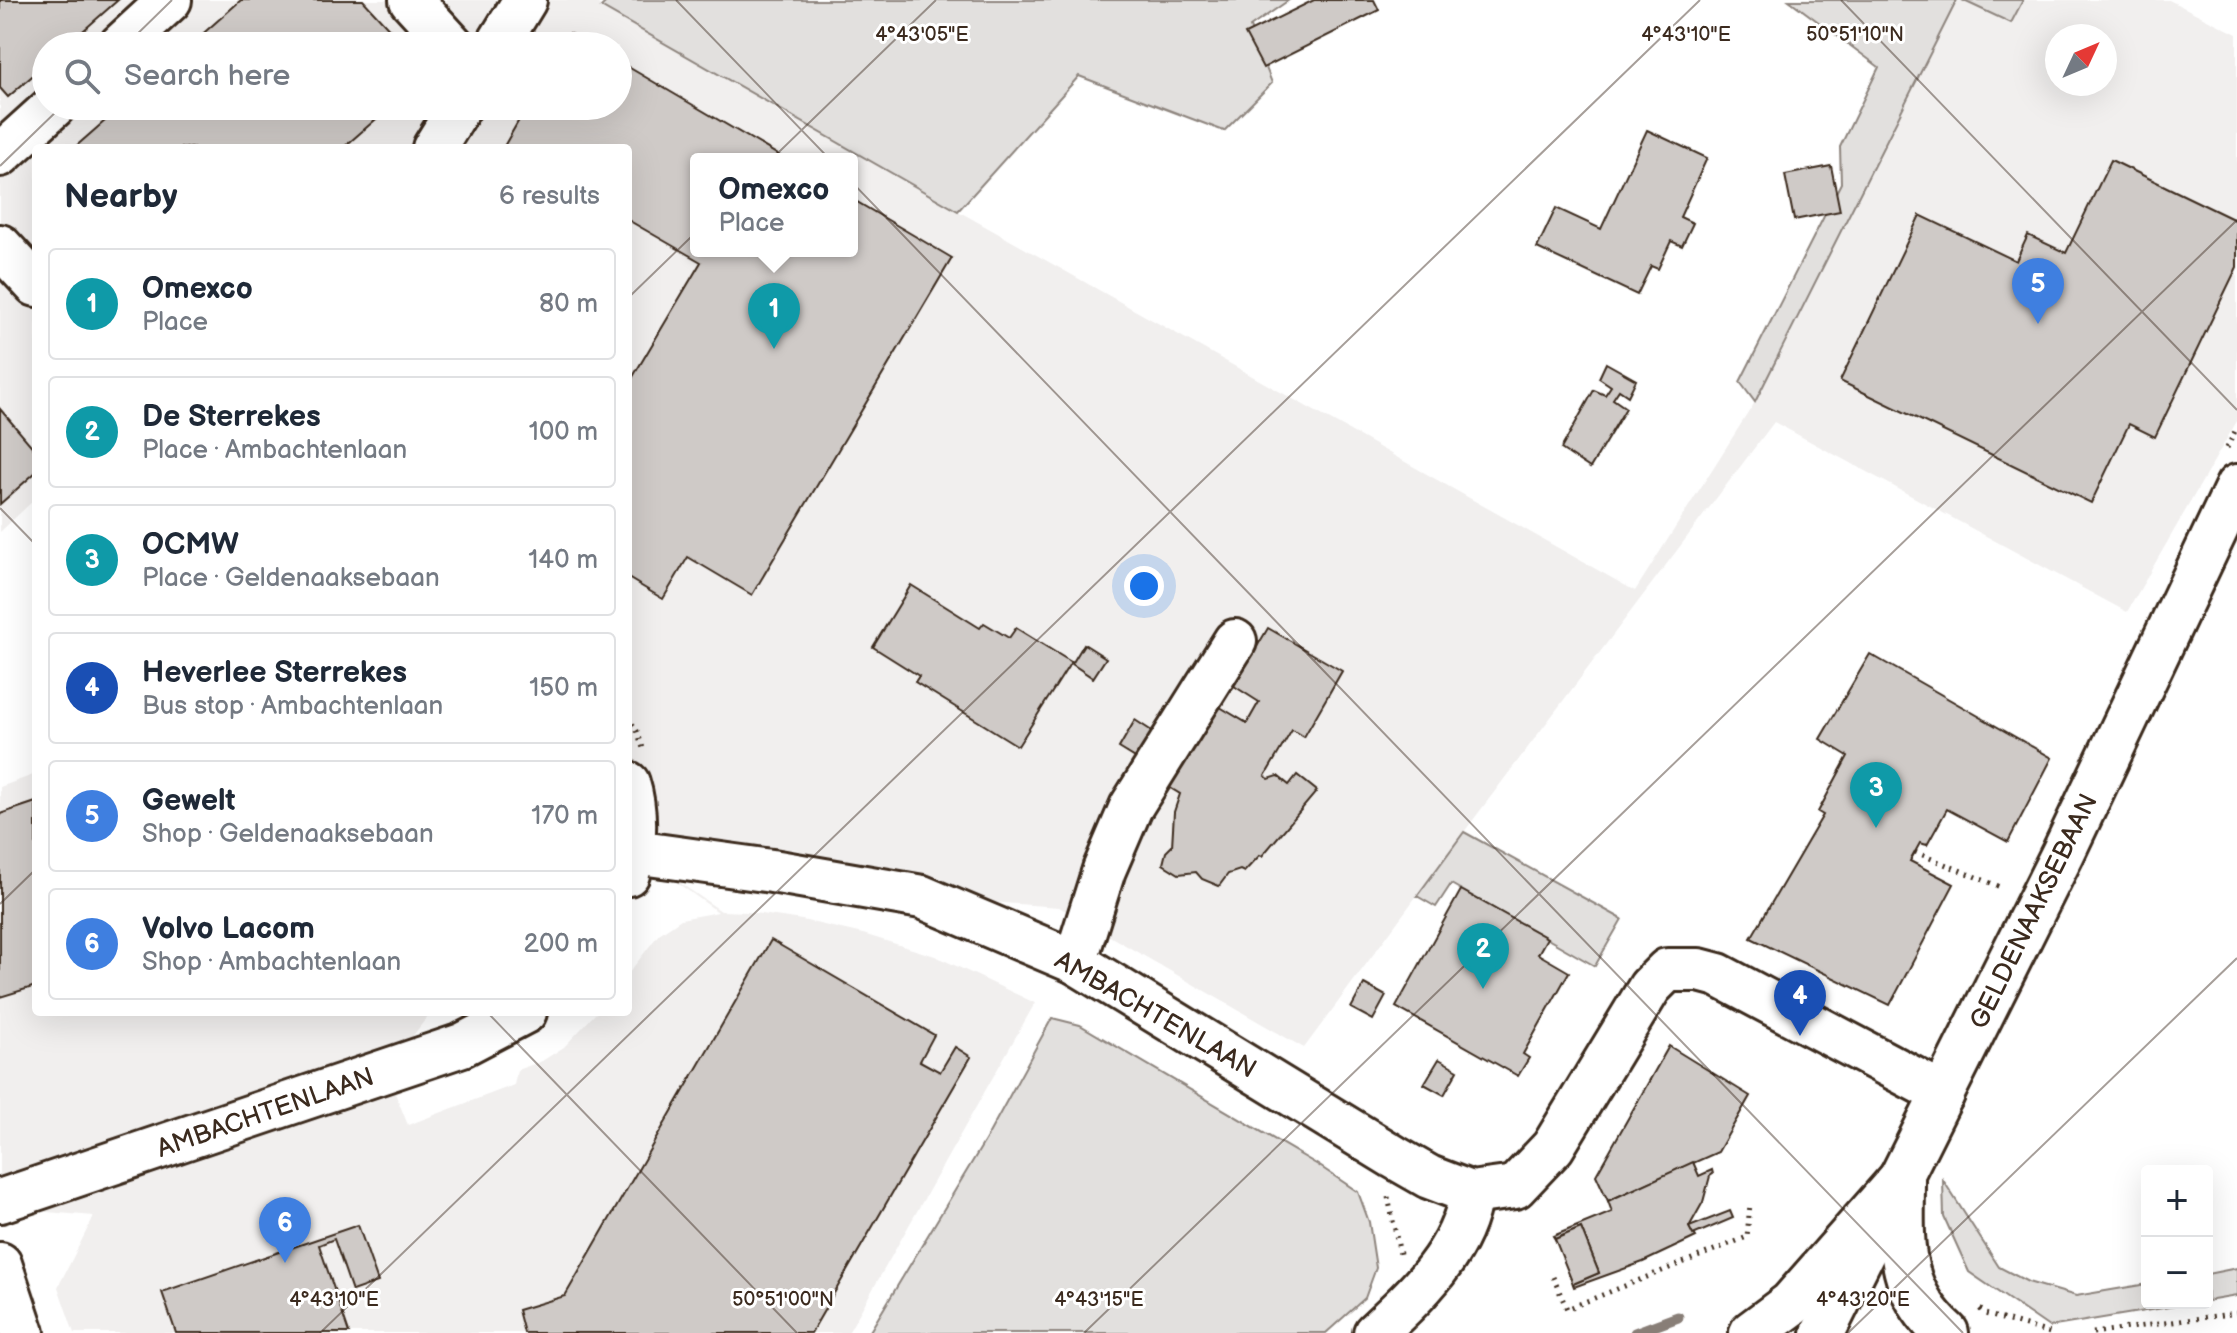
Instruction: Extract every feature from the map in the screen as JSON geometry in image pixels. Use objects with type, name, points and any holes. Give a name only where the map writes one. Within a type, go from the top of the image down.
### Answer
[{"type":"highway","points":[[1902,1178],[1902,1253],[1915,1298],[1961,1319]]},
{"type":"highway","points":[[1752,1333],[1791,1304],[1902,1178]]},
{"type":"street","points":[[135,32],[170,0]]},
{"type":"street","points":[[411,0],[440,32]]},
{"type":"street","points":[[506,32],[525,0]]},
{"type":"street","points":[[12,150],[41,120]]},
{"type":"street","points":[[436,144],[451,120]]},
{"type":"street","points":[[0,246],[32,281]]},
{"type":"street","name":"GELDENAAKSEBAAN","points":[[1823,1333],[2063,853],[2237,486]]},
{"type":"street","points":[[1075,962],[1104,870],[1131,807],[1235,641]]},
{"type":"street","name":"AMBACHTENLAAN","points":[[632,797],[632,832]]},
{"type":"street","name":"AMBACHTENLAAN","points":[[632,863],[772,871],[922,897],[1075,962],[1394,1157],[1429,1177],[1471,1193],[1515,1187],[1553,1147],[1650,987],[1667,970],[1699,970],[1718,975],[1943,1094]]},
{"type":"street","name":"AMBACHTENLAAN","points":[[0,1201],[462,1045],[517,1016]]},
{"type":"street","points":[[1387,1322],[1446,1259],[1469,1206],[1471,1193]]},
{"type":"street","points":[[0,1264],[23,1333]]},
{"type":"path","points":[[1915,852],[1988,881]]},
{"type":"path","points":[[1553,1277],[1567,1309],[1747,1237],[1750,1204]]},
{"type":"path","points":[[2093,1333],[2237,1313]]},
{"type":"path","points":[[1961,1319],[1985,1314],[2050,1333]]},
{"type":"shaded area","points":[[0,0],[595,0],[601,7],[856,153],[690,153],[690,257],[858,257],[858,154],[1635,591],[1755,402],[1957,0],[2011,23],[2023,0],[2169,0],[2237,34],[2237,421],[2127,612],[1774,422],[1304,1048],[1059,907],[922,897],[795,849],[635,852],[721,911],[802,920],[863,934],[935,956],[1035,1003],[848,1333],[74,1333],[58,1287],[94,1216],[0,1208],[0,787],[32,775],[32,1016],[428,1016],[386,1071],[408,1125],[514,1085],[517,1070],[542,1061],[564,1047],[593,1016],[632,1016],[632,969],[659,934],[681,919],[718,912],[632,852],[632,144],[32,144],[32,502],[0,532]]},
{"type":"shaded area","points":[[608,0],[1289,0],[1250,27],[1272,83],[1224,131],[1079,76],[958,211],[601,7]]},
{"type":"shaded area","points":[[1789,0],[1957,0],[1755,402],[1740,382],[1841,183],[1840,147],[1879,67]]},
{"type":"shaded area","points":[[1962,0],[2023,0],[2011,23]]},
{"type":"shaded area","points":[[1464,832],[1622,919],[1595,966],[1451,884],[1436,907],[1417,896]]},
{"type":"shaded area","points":[[1052,1018],[1080,1025],[1318,1165],[1358,1192],[1369,1222],[1376,1268],[1365,1298],[1326,1333],[869,1333],[986,1139]]},
{"type":"shaded area","points":[[1943,1180],[1999,1267],[2028,1282],[2076,1296],[2141,1285],[2141,1309],[2157,1309],[2049,1327],[1969,1272],[1944,1217]]},
{"type":"shaded area","points":[[2237,1268],[2237,1296],[2213,1300],[2213,1273]]},
{"type":"building","points":[[0,0],[118,0],[82,32],[32,32],[32,76],[8,97],[0,88]]},
{"type":"building","points":[[241,0],[363,0],[392,32],[205,32]]},
{"type":"building","points":[[1314,0],[1374,0],[1379,10],[1263,68],[1245,34]]},
{"type":"building","points":[[632,69],[775,153],[690,153],[690,256],[632,222],[632,144],[505,144],[519,120],[632,120]]},
{"type":"building","points":[[106,120],[375,120],[348,144],[79,144]]},
{"type":"building","points":[[1647,130],[1707,158],[1680,217],[1693,223],[1682,246],[1671,241],[1658,269],[1651,266],[1637,295],[1537,248],[1556,208],[1601,229]]},
{"type":"building","points":[[2111,160],[2237,221],[2237,267],[2155,437],[2129,424],[2091,503],[1840,381],[1920,215],[2016,261],[2028,235],[2066,253]]},
{"type":"building","points":[[1831,166],[1840,211],[1794,220],[1785,175]]},
{"type":"building","points":[[858,203],[952,258],[752,595],[688,557],[663,599],[632,580],[632,378],[701,262],[692,257],[858,257]]},
{"type":"building","points":[[1606,363],[1636,380],[1628,396],[1619,390],[1613,399],[1626,408],[1590,468],[1561,449],[1594,390],[1605,395],[1611,386],[1599,378]]},
{"type":"building","points":[[0,409],[32,446],[32,476],[0,504]]},
{"type":"building","points":[[911,585],[980,628],[984,623],[1009,638],[1016,628],[1071,662],[1018,746],[915,682],[919,676],[873,647]]},
{"type":"building","points":[[1268,628],[1342,671],[1304,737],[1292,730],[1265,776],[1269,779],[1278,776],[1289,785],[1297,775],[1317,791],[1262,856],[1244,872],[1240,870],[1228,874],[1219,886],[1202,879],[1196,872],[1179,874],[1163,864],[1166,852],[1172,846],[1174,812],[1180,794],[1167,786],[1215,704],[1247,723],[1259,702],[1234,686]]},
{"type":"building","points":[[1084,644],[1106,658],[1093,678],[1072,664]]},
{"type":"building","points":[[1870,654],[2052,758],[2008,842],[1947,809],[1927,845],[1920,843],[1910,861],[1954,884],[1890,1005],[1751,938],[1823,815],[1818,812],[1848,756],[1820,739]]},
{"type":"building","points":[[1135,720],[1158,735],[1142,762],[1119,748]]},
{"type":"building","points":[[32,803],[32,987],[0,997],[0,814]]},
{"type":"building","points":[[1461,890],[1547,938],[1538,954],[1569,972],[1523,1054],[1529,1058],[1518,1076],[1396,1007]]},
{"type":"building","points":[[771,940],[934,1035],[920,1061],[940,1072],[955,1047],[971,1057],[811,1333],[524,1333],[518,1310],[565,1296]]},
{"type":"building","points":[[1364,984],[1386,996],[1373,1020],[1351,1008]]},
{"type":"building","points":[[1669,1046],[1750,1096],[1718,1152],[1608,1201],[1596,1175]]},
{"type":"building","points":[[1439,1059],[1458,1070],[1444,1095],[1424,1084]]},
{"type":"building","points":[[1693,1162],[1699,1176],[1712,1170],[1713,1174],[1703,1202],[1689,1227],[1696,1237],[1643,1262],[1574,1287],[1573,1284],[1599,1273],[1581,1228],[1555,1239],[1553,1236],[1612,1212],[1608,1201]]},
{"type":"building","points":[[1730,1211],[1733,1218],[1693,1235],[1689,1227]]},
{"type":"building","points":[[358,1225],[378,1282],[352,1291],[334,1239],[319,1245],[349,1333],[176,1333],[162,1292]]},
{"type":"building","points":[[1581,1228],[1599,1273],[1573,1284],[1555,1239]]},
{"type":"waterway","points":[[1635,1333],[1678,1317]]},
{"type":"place","name":"Gewelt","points":[[2038,324]]},
{"type":"place","name":"Omexco","points":[[774,349]]},
{"type":"place","name":"OCMW","points":[[1876,828]]},
{"type":"place","name":"De Sterrekes","points":[[1483,989]]},
{"type":"place","name":"Heverlee Sterrekes","points":[[1800,1036]]},
{"type":"place","name":"Volvo Lacom","points":[[285,1263]]}]
